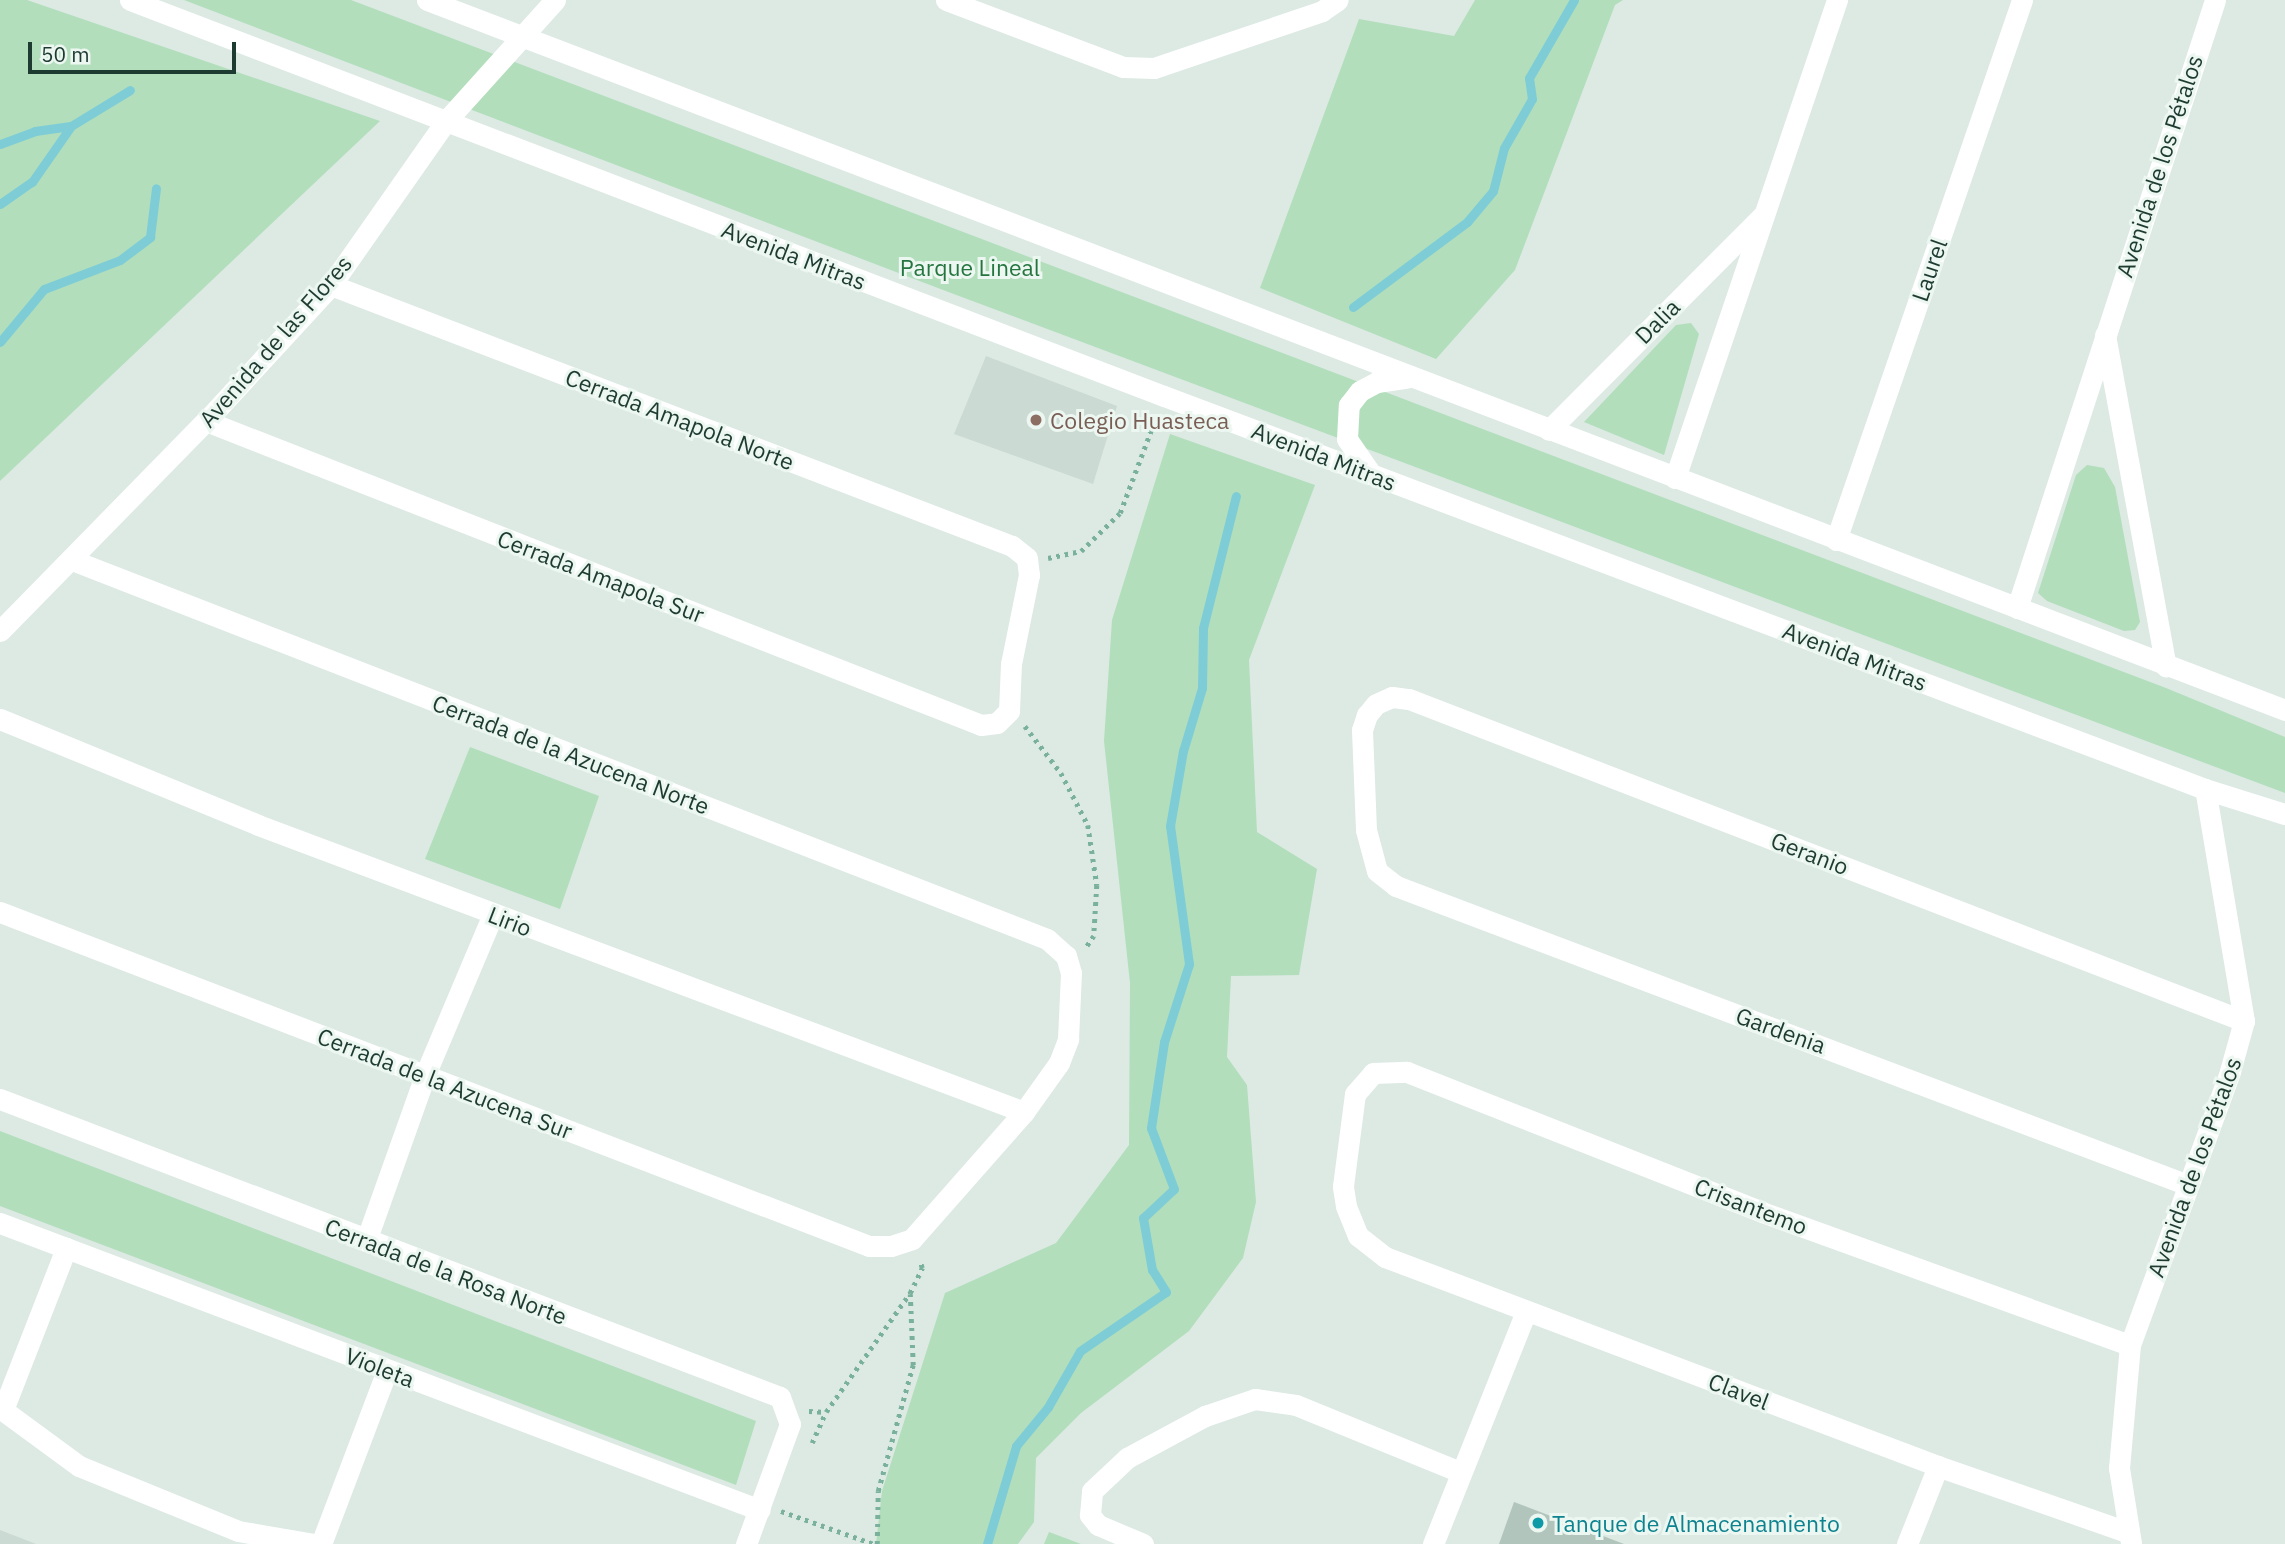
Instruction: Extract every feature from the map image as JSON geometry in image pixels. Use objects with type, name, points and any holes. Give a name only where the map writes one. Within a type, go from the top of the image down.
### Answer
[{"type":"street","name":"Avenida Mitras","points":[[130,0],[1372,475],[2204,789],[2285,814]]},
{"type":"street","points":[[427,0],[1408,378],[2285,710]]},
{"type":"street","name":"Avenida de las Flores","points":[[0,631],[206,421],[331,285],[446,121],[555,0]]},
{"type":"street","points":[[946,0],[1123,68],[1154,68],[1309,16],[1338,0]]},
{"type":"street","name":"Dalia","points":[[1675,478],[1837,0]]},
{"type":"street","name":"Laurel","points":[[1836,540],[2022,0]]},
{"type":"street","name":"Avenida de los Pétalos","points":[[2017,608],[2215,0]]},
{"type":"street","name":"Dalia","points":[[1549,430],[1766,212]]},
{"type":"street","name":"Cerrada Amapola Norte","points":[[331,285],[1012,546],[1027,558]]},
{"type":"street","name":"Avenida de los Pétalos","points":[[2105,333],[2166,666]]},
{"type":"street","points":[[1372,475],[1347,439],[1349,405],[1360,391],[1377,382],[1408,378]]},
{"type":"street","name":"Cerrada Amapola Sur","points":[[206,421],[981,725],[1003,717]]},
{"type":"street","points":[[1003,717],[1029,575],[1027,558]]},
{"type":"street","name":"Cerrada de la Azucena Norte","points":[[72,560],[1047,939],[1068,964]]},
{"type":"street","name":"Geranio","points":[[1377,871],[1366,830],[1362,730],[1376,704],[1392,697],[1409,699],[2244,1021]]},
{"type":"street","name":"Lirio","points":[[0,719],[246,820],[1024,1112]]},
{"type":"street","name":"Avenida de los Pétalos","points":[[2129,1538],[2119,1468],[2130,1345],[2244,1021],[2204,789]]},
{"type":"street","name":"Gardenia","points":[[1377,871],[1418,895],[2188,1185]]},
{"type":"street","name":"Cerrada de la Azucena Sur","points":[[0,912],[869,1246],[891,1246],[912,1239]]},
{"type":"street","points":[[366,1241],[425,1075],[493,914]]},
{"type":"street","points":[[912,1239],[1024,1112],[1059,1063],[1068,1039],[1068,964]]},
{"type":"street","name":"Crisantemo","points":[[1358,1236],[1343,1186],[1354,1094],[1373,1073],[1407,1072],[1762,1212],[2130,1345]]},
{"type":"street","name":"Cerrada de la Rosa Norte","points":[[0,1099],[780,1397],[790,1424],[772,1515],[746,1544]]},
{"type":"street","name":"Violeta","points":[[0,1223],[772,1515]]},
{"type":"street","name":"Clavel","points":[[1358,1236],[1385,1257],[2129,1538]]},
{"type":"street","points":[[66,1248],[2,1409],[79,1466],[238,1531],[313,1544]]},
{"type":"street","points":[[1433,1544],[1526,1311]]},
{"type":"street","points":[[320,1544],[387,1370]]},
{"type":"street","points":[[1143,1544],[1107,1531],[1090,1515],[1092,1491],[1113,1466],[1205,1416],[1255,1399],[1296,1405],[1461,1472]]},
{"type":"street","points":[[1908,1544],[1938,1466]]},
{"type":"path","points":[[1027,558],[1060,558],[1081,551],[1120,513],[1164,396]]},
{"type":"path","points":[[1003,717],[1061,774],[1088,825],[1097,885],[1094,936],[1068,964]]},
{"type":"path","points":[[809,1450],[825,1412],[910,1293],[922,1268],[912,1239]]},
{"type":"path","points":[[786,1499],[772,1515],[875,1544],[878,1491],[913,1365],[910,1293]]},
{"type":"shaded area","name":"Colegio Huasteca","points":[[986,356],[1117,406],[1093,484],[954,434]]},
{"type":"shaded area","points":[[0,1530],[36,1544],[0,1544]]},
{"type":"green space","points":[[0,0],[27,0],[380,121],[0,481]]},
{"type":"green space","name":"Parque Lineal","points":[[184,0],[351,0],[2166,688],[2285,737],[2285,793],[951,293]]},
{"type":"green space","points":[[1475,0],[1623,0],[1615,5],[1515,270],[1436,359],[1260,288],[1359,19],[1454,36]]},
{"type":"green space","points":[[1691,323],[1699,334],[1664,455],[1584,422],[1676,325]]},
{"type":"green space","points":[[1170,434],[1315,485],[1249,660],[1257,832],[1317,869],[1299,975],[1231,976],[1227,1057],[1247,1085],[1256,1202],[1243,1258],[1189,1331],[1081,1413],[1036,1458],[1034,1522],[1018,1544],[876,1544],[882,1491],[945,1293],[1056,1243],[1129,1145],[1130,983],[1104,741],[1112,620]]},
{"type":"green space","points":[[2087,465],[2104,468],[2115,487],[2140,622],[2135,630],[2124,631],[2047,601],[2038,593],[2076,475]]},
{"type":"green space","points":[[470,747],[599,796],[560,909],[425,859]]},
{"type":"green space","points":[[0,1131],[756,1421],[736,1485],[0,1206]]},
{"type":"green space","points":[[1049,1532],[1081,1544],[1044,1544]]},
{"type":"building","name":"Tanque de Almacenamiento","points":[[1514,1502],[1624,1544],[1499,1544]]},
{"type":"waterway","points":[[1353,307],[1467,222],[1493,191],[1504,148],[1532,99],[1529,78],[1574,0]]},
{"type":"waterway","points":[[0,144],[35,131],[71,126],[130,90]]},
{"type":"waterway","points":[[0,204],[32,182],[71,126]]},
{"type":"waterway","points":[[0,342],[44,289],[120,260],[150,237],[156,188]]},
{"type":"waterway","points":[[987,1544],[1016,1446],[1048,1407],[1080,1351],[1166,1292],[1152,1270],[1143,1218],[1174,1189],[1151,1128],[1164,1042],[1189,964],[1170,826],[1183,751],[1202,688],[1203,628],[1236,496]]},
{"type":"place","name":"Colegio Huasteca","points":[[1036,420]]},
{"type":"place","name":"Tanque de Almacenamiento","points":[[1538,1523]]}]
